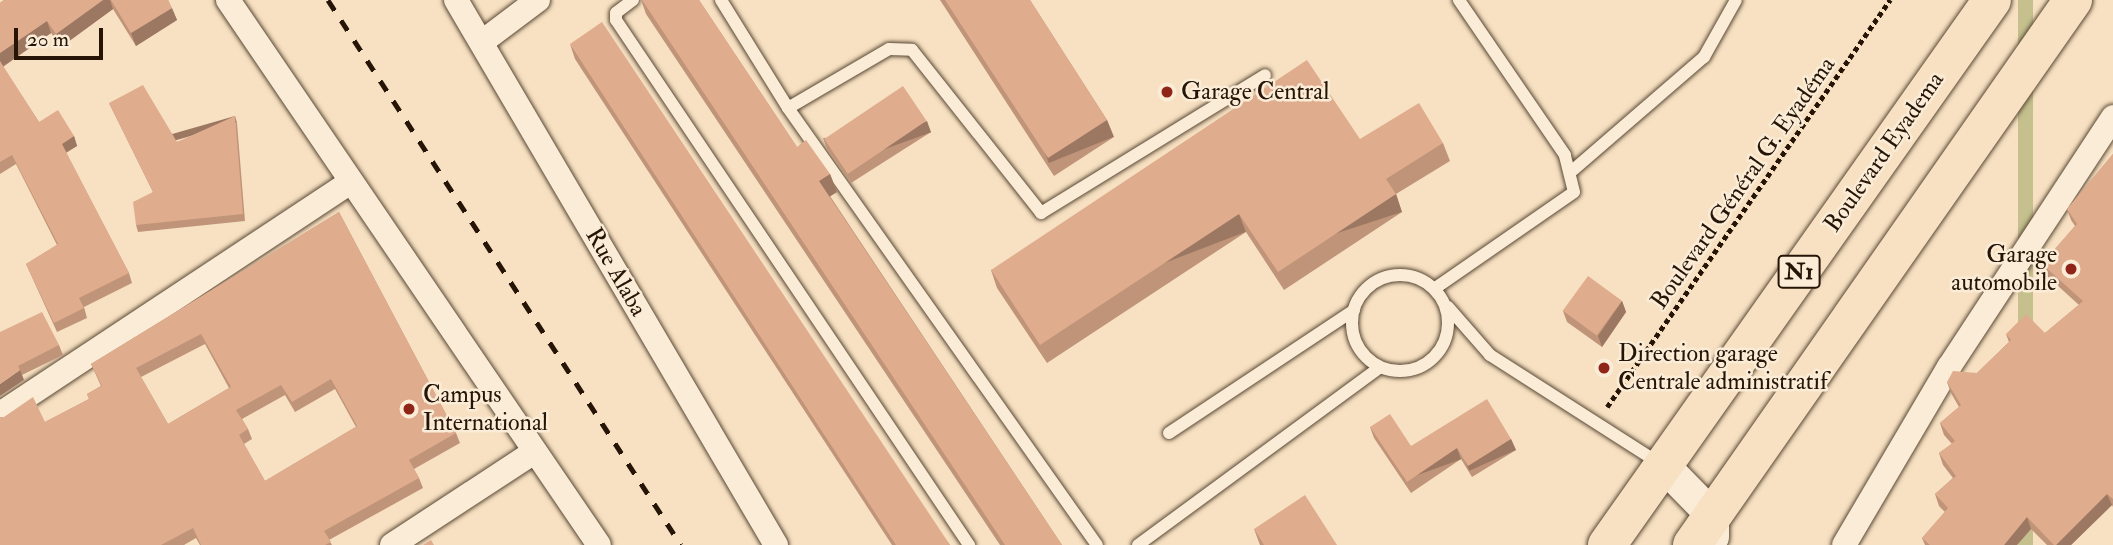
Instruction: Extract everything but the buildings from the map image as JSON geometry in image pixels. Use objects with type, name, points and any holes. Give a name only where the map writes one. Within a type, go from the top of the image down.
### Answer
[{"type":"highway","name":"Boulevard Eyadema","points":[[1607,545],[1992,0]]},
{"type":"highway","name":"N1","points":[[1706,535],[2073,0]]},
{"type":"street","points":[[228,0],[348,184],[598,545]]},
{"type":"street","name":"Rue Alaba","points":[[456,0],[776,545]]},
{"type":"street","points":[[482,42],[538,0]]},
{"type":"street","points":[[1844,545],[1949,367],[2113,117]]},
{"type":"street","points":[[0,414],[348,184]]},
{"type":"street","points":[[392,545],[534,452]]},
{"type":"street","points":[[1664,466],[1706,535]]},
{"type":"lane","points":[[633,0],[615,13],[616,20],[969,545]]},
{"type":"lane","points":[[721,0],[788,108],[1097,545]]},
{"type":"lane","points":[[1434,289],[1574,192],[1573,170],[1459,0]]},
{"type":"lane","points":[[1573,170],[1704,57],[1736,0]]},
{"type":"lane","points":[[788,108],[889,49],[912,50],[1041,214],[1265,75]]},
{"type":"lane","points":[[1169,433],[1353,310],[1361,295],[1388,276],[1412,277],[1434,289],[1490,355],[1563,405],[1598,419],[1664,466]]},
{"type":"lane","points":[[1353,310],[1357,343],[1380,367],[1397,371],[1429,362],[1447,335],[1443,301]]},
{"type":"lane","points":[[1138,545],[1380,367]]},
{"type":"path","name":"Boulevard Général G. Eyadéma","points":[[1598,419],[1890,0]]},
{"type":"shaded area","points":[[2018,0],[2033,0],[2033,545],[2018,545]]},
{"type":"railway","points":[[328,0],[681,545]]},
{"type":"place","name":"Garage Central","points":[[1167,92]]},
{"type":"place","name":"Garage automobile","points":[[2071,269]]},
{"type":"place","name":"Direction garage Centrale administratif","points":[[1604,368]]},
{"type":"place","name":"Campus International","points":[[409,409]]}]
